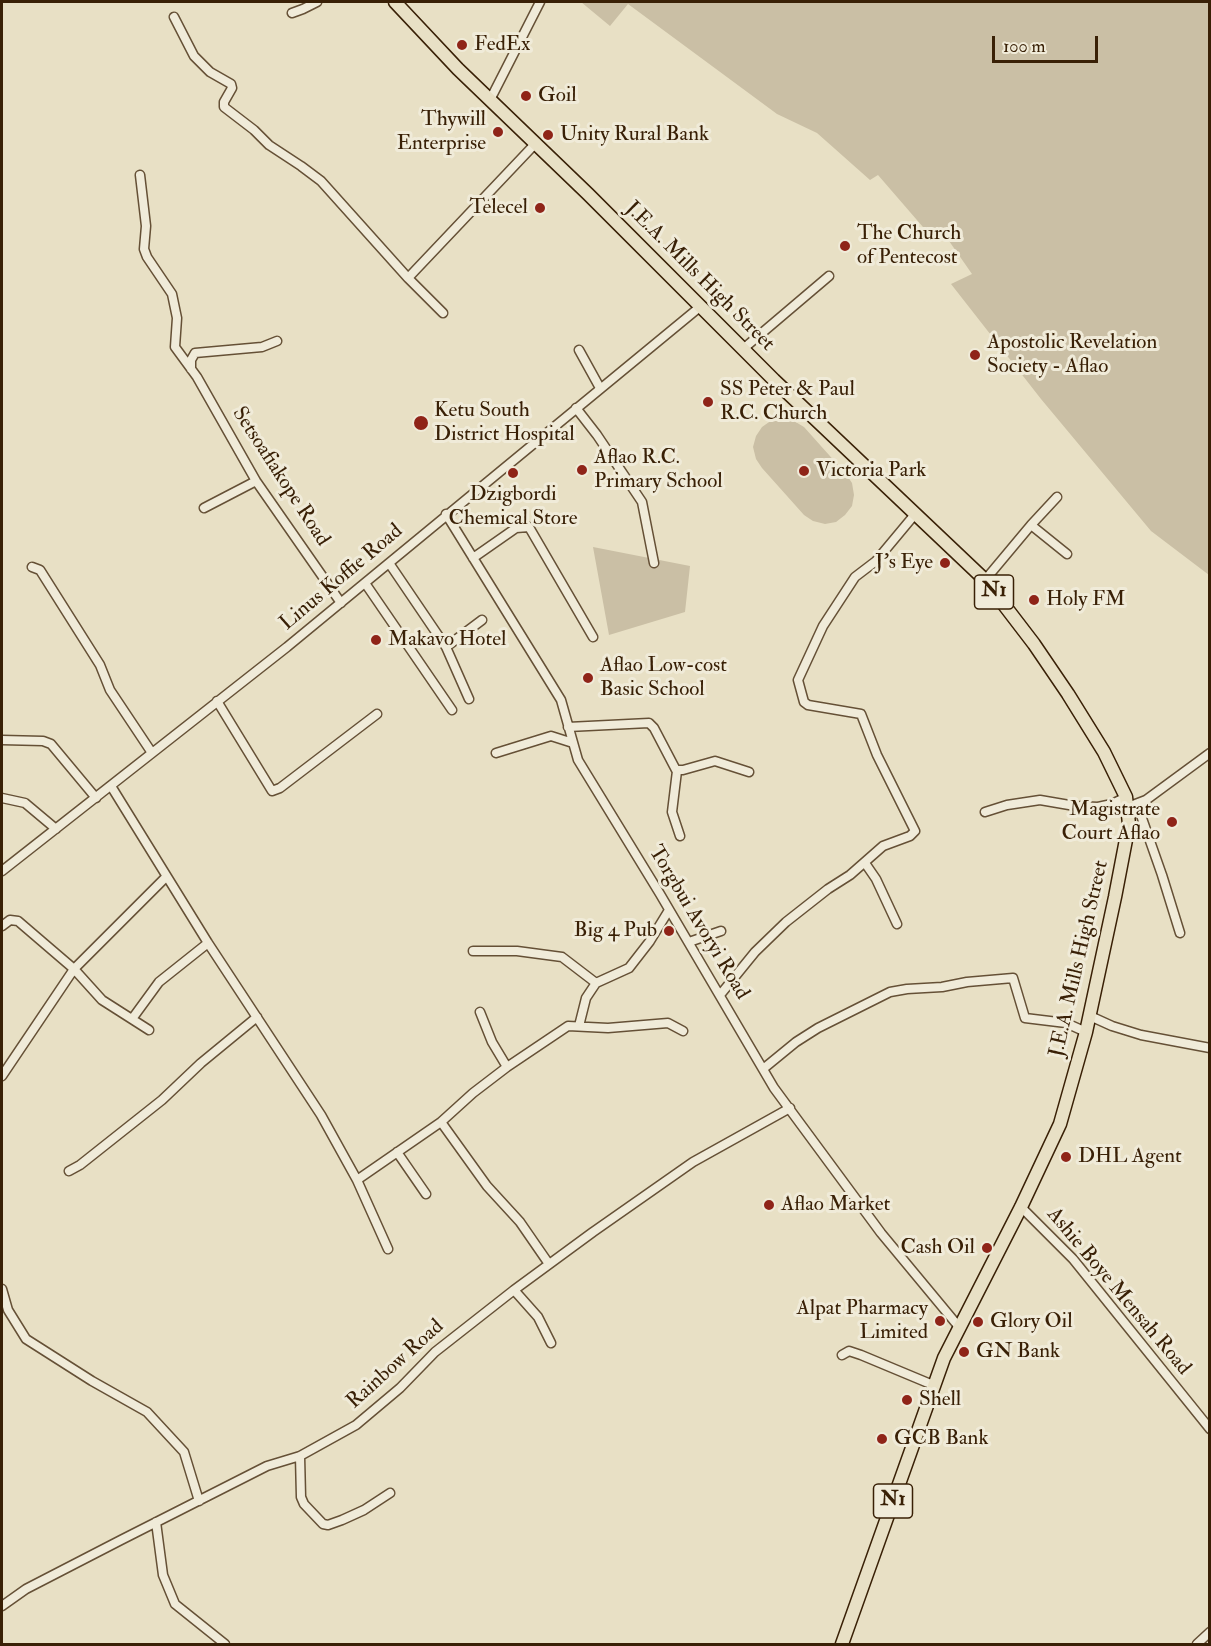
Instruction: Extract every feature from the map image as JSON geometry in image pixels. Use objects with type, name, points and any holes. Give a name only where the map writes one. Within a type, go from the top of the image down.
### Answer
[{"type":"highway","name":"J.E.A. Mills High Street","points":[[395,2],[490,100],[743,349],[985,580],[1034,644],[1068,694],[1104,752],[1130,802],[1129,824],[1090,1016],[1056,1135],[959,1327],[933,1385]]},
{"type":"highway","name":"N1","points":[[842,1644],[933,1385]]},
{"type":"street","points":[[292,13],[317,2]]},
{"type":"street","points":[[490,100],[540,2]]},
{"type":"street","points":[[174,17],[194,56],[210,72],[231,84],[232,88],[224,102],[224,107],[269,145],[321,181],[408,278],[443,313]]},
{"type":"street","points":[[408,278],[535,144]]},
{"type":"street","name":"Setsoafiakope Road","points":[[140,175],[146,226],[144,249],[172,294],[177,318],[175,348],[191,369],[256,481],[341,603]]},
{"type":"street","points":[[743,349],[829,276]]},
{"type":"street","name":"Linus Koffie Road","points":[[2,871],[341,603],[446,514],[701,306]]},
{"type":"street","points":[[191,369],[191,360],[195,353],[262,347],[278,341]]},
{"type":"street","points":[[579,350],[600,388]]},
{"type":"street","points":[[576,408],[642,502],[654,563]]},
{"type":"street","points":[[204,508],[256,481]]},
{"type":"street","points":[[985,580],[1057,497]]},
{"type":"street","points":[[720,995],[754,952],[786,922],[883,846],[910,836],[915,831],[877,755],[861,714],[808,705],[804,702],[798,680],[823,627],[855,577],[876,561],[916,513]]},
{"type":"street","name":"Torgbui Avoryi Road","points":[[446,514],[561,700],[578,760],[774,1088],[881,1233],[959,1327]]},
{"type":"street","points":[[1031,525],[1067,554]]},
{"type":"street","points":[[473,558],[516,528],[529,527],[593,637]]},
{"type":"street","points":[[389,563],[446,647],[469,699]]},
{"type":"street","points":[[32,567],[40,570],[100,665],[116,700],[152,753]]},
{"type":"street","points":[[365,583],[452,710]]},
{"type":"street","points":[[446,647],[482,620]]},
{"type":"street","points":[[217,701],[267,787],[272,791],[280,788],[377,714]]},
{"type":"street","points":[[568,727],[649,723],[677,771]]},
{"type":"street","points":[[496,753],[551,736],[573,743]]},
{"type":"street","points":[[2,740],[43,741],[51,744],[96,798]]},
{"type":"street","points":[[985,812],[1007,805],[1040,800],[1098,807],[1146,800],[1209,753]]},
{"type":"street","points":[[677,771],[715,761],[749,772]]},
{"type":"street","points":[[677,771],[672,812],[680,836]]},
{"type":"street","points":[[111,786],[208,943],[321,1115],[357,1180],[388,1249]]},
{"type":"street","points":[[2,798],[25,803],[56,829]]},
{"type":"street","points":[[1130,802],[1162,874],[1180,933]]},
{"type":"street","points":[[865,862],[876,879],[897,924]]},
{"type":"street","points":[[2,1076],[74,969],[166,877]]},
{"type":"street","points":[[579,1026],[586,998],[596,983],[629,968],[650,941],[669,910]]},
{"type":"street","points":[[2,926],[10,920],[18,921],[74,969],[102,1000],[149,1030]]},
{"type":"street","points":[[688,942],[721,931]]},
{"type":"street","points":[[132,1019],[159,982],[208,943]]},
{"type":"street","points":[[473,951],[517,951],[562,957],[596,983]]},
{"type":"street","points":[[763,1069],[795,1042],[818,1028],[890,992],[967,982],[1012,978],[1016,984],[1025,1018],[1066,1023],[1086,1032]]},
{"type":"street","points":[[480,1012],[492,1042],[507,1067]]},
{"type":"street","points":[[1090,1016],[1141,1035],[1209,1048]]},
{"type":"street","points":[[69,1171],[80,1165],[162,1100],[201,1063],[257,1017]]},
{"type":"street","points":[[357,1180],[441,1122],[507,1067],[568,1026],[608,1028],[668,1023],[683,1031]]},
{"type":"street","name":"Rainbow Road","points":[[2,1606],[26,1589],[156,1522],[267,1466],[300,1456],[356,1425],[400,1388],[435,1352],[549,1264],[693,1162],[790,1108]]},
{"type":"street","points":[[441,1122],[487,1186],[520,1222],[549,1264]]},
{"type":"street","points":[[397,1152],[426,1194]]},
{"type":"street","name":"Ashie Boye Mensah Road","points":[[1021,1207],[1073,1259],[1209,1429]]},
{"type":"street","points":[[2,1289],[8,1310],[26,1339],[92,1381],[147,1412],[184,1452],[199,1501]]},
{"type":"street","points":[[514,1290],[538,1317],[551,1343]]},
{"type":"street","points":[[842,1355],[849,1351],[861,1354],[933,1385]]},
{"type":"street","points":[[300,1456],[301,1497],[304,1504],[323,1524],[328,1525],[349,1516],[390,1493]]},
{"type":"street","points":[[156,1522],[163,1575],[175,1604],[225,1644]]},
{"type":"street","points":[[1197,1644],[1208,1636]]},
{"type":"shaded area","points":[[581,2],[1209,2],[1209,575],[1151,531],[1041,399],[951,284],[972,274],[940,228],[929,234],[878,175],[870,180],[817,133],[777,114],[628,4],[610,26]]},
{"type":"shaded area","name":"Victoria Park","points":[[783,418],[804,427],[852,483],[854,495],[852,506],[836,522],[825,524],[813,521],[804,515],[756,459],[753,447],[756,436],[762,427],[772,420]]},
{"type":"shaded area","points":[[593,547],[690,566],[685,612],[609,635]]},
{"type":"place","name":"FedEx","points":[[462,45]]},
{"type":"place","name":"Goil","points":[[526,96]]},
{"type":"place","name":"Thywill Enterprise","points":[[498,132]]},
{"type":"place","name":"Unity Rural Bank","points":[[548,135]]},
{"type":"place","name":"Telecel","points":[[540,208]]},
{"type":"place","name":"The Church of Pentecost","points":[[845,246]]},
{"type":"place","name":"Apostolic Revelation Society - Aflao","points":[[975,355]]},
{"type":"place","name":"SS Peter & Paul R.C. Church","points":[[708,402]]},
{"type":"place","name":"Ketu South District Hospital","points":[[421,423]]},
{"type":"place","name":"Aflao R.C. Primary School","points":[[582,470]]},
{"type":"place","name":"Victoria Park","points":[[804,471]]},
{"type":"place","name":"Dzigbordi Chemical Store","points":[[513,473]]},
{"type":"place","name":"J's Eye","points":[[945,563]]},
{"type":"place","name":"Holy FM","points":[[1034,600]]},
{"type":"place","name":"Makavo Hotel","points":[[376,640]]},
{"type":"place","name":"Aflao Low-cost Basic School","points":[[588,678]]},
{"type":"place","name":"Magistrate Court Aflao","points":[[1172,822]]},
{"type":"place","name":"Big 4 Pub","points":[[669,931]]},
{"type":"place","name":"DHL Agent","points":[[1066,1157]]},
{"type":"place","name":"Aflao Market","points":[[769,1205]]},
{"type":"place","name":"Cash Oil","points":[[987,1248]]},
{"type":"place","name":"Alpat Pharmacy Limited","points":[[940,1321]]},
{"type":"place","name":"Glory Oil","points":[[978,1322]]},
{"type":"place","name":"GN Bank","points":[[964,1352]]},
{"type":"place","name":"Shell","points":[[907,1400]]},
{"type":"place","name":"GCB Bank","points":[[882,1439]]}]
